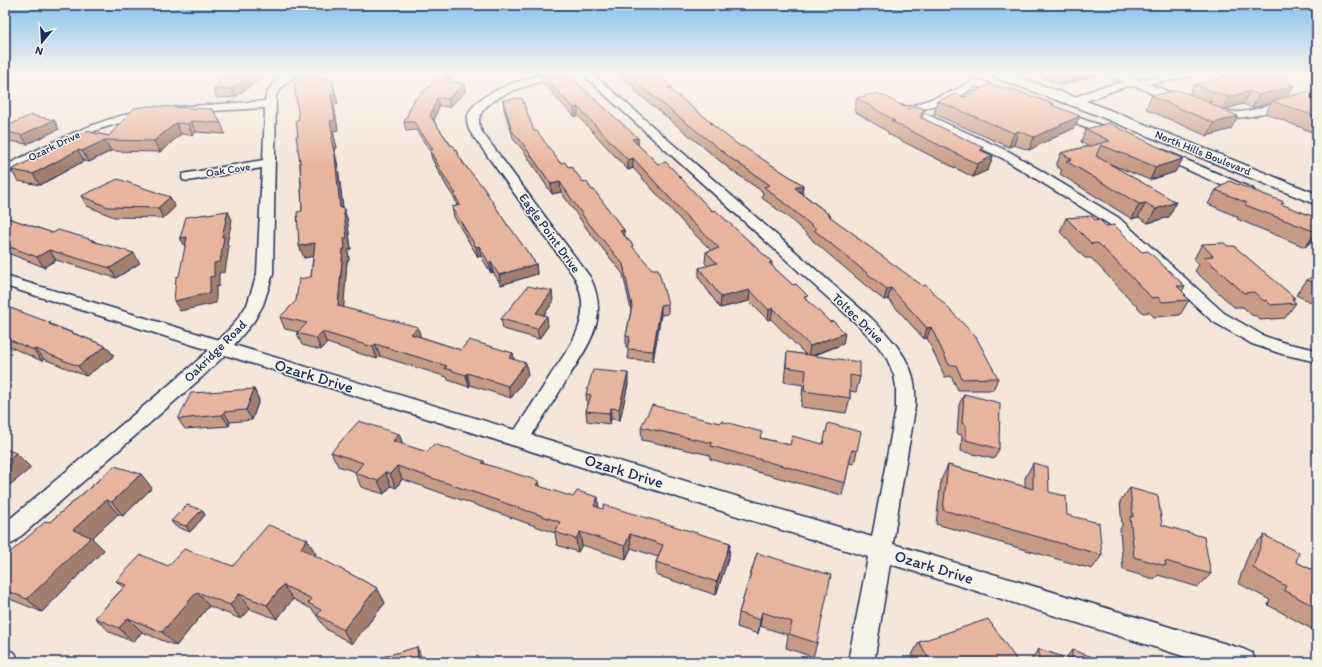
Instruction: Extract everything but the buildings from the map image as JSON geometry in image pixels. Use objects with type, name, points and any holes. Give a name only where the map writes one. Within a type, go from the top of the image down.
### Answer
[{"type":"street","name":"Ozark Drive","points":[[5,170],[96,126],[126,116],[162,111],[253,105]]},
{"type":"street","name":"Oakridge Road","points":[[5,536],[195,373],[222,348],[249,317],[262,291],[265,274],[270,105]]},
{"type":"street","name":"Eagle Point Drive","points":[[481,105],[475,114],[473,121],[473,126],[478,136],[582,277],[591,299],[590,321],[583,340],[519,439]]},
{"type":"street","name":"Toltec Drive","points":[[622,105],[865,322],[892,351],[900,368],[904,384],[905,409],[861,662]]},
{"type":"street","points":[[898,105],[1006,155],[1114,221],[1218,316],[1258,340],[1288,350],[1317,356]]},
{"type":"street","points":[[910,111],[925,105]]},
{"type":"street","name":"North Hills Boulevard","points":[[1084,105],[1317,200]]},
{"type":"street","points":[[1194,105],[1221,115],[1234,116],[1276,105]]},
{"type":"street","points":[[1045,110],[1125,138]]},
{"type":"street","points":[[1154,149],[1259,198]]},
{"type":"street","name":"Oak Cove","points":[[188,176],[268,163]]},
{"type":"street","name":"Ozark Drive","points":[[5,281],[1243,662]]}]
